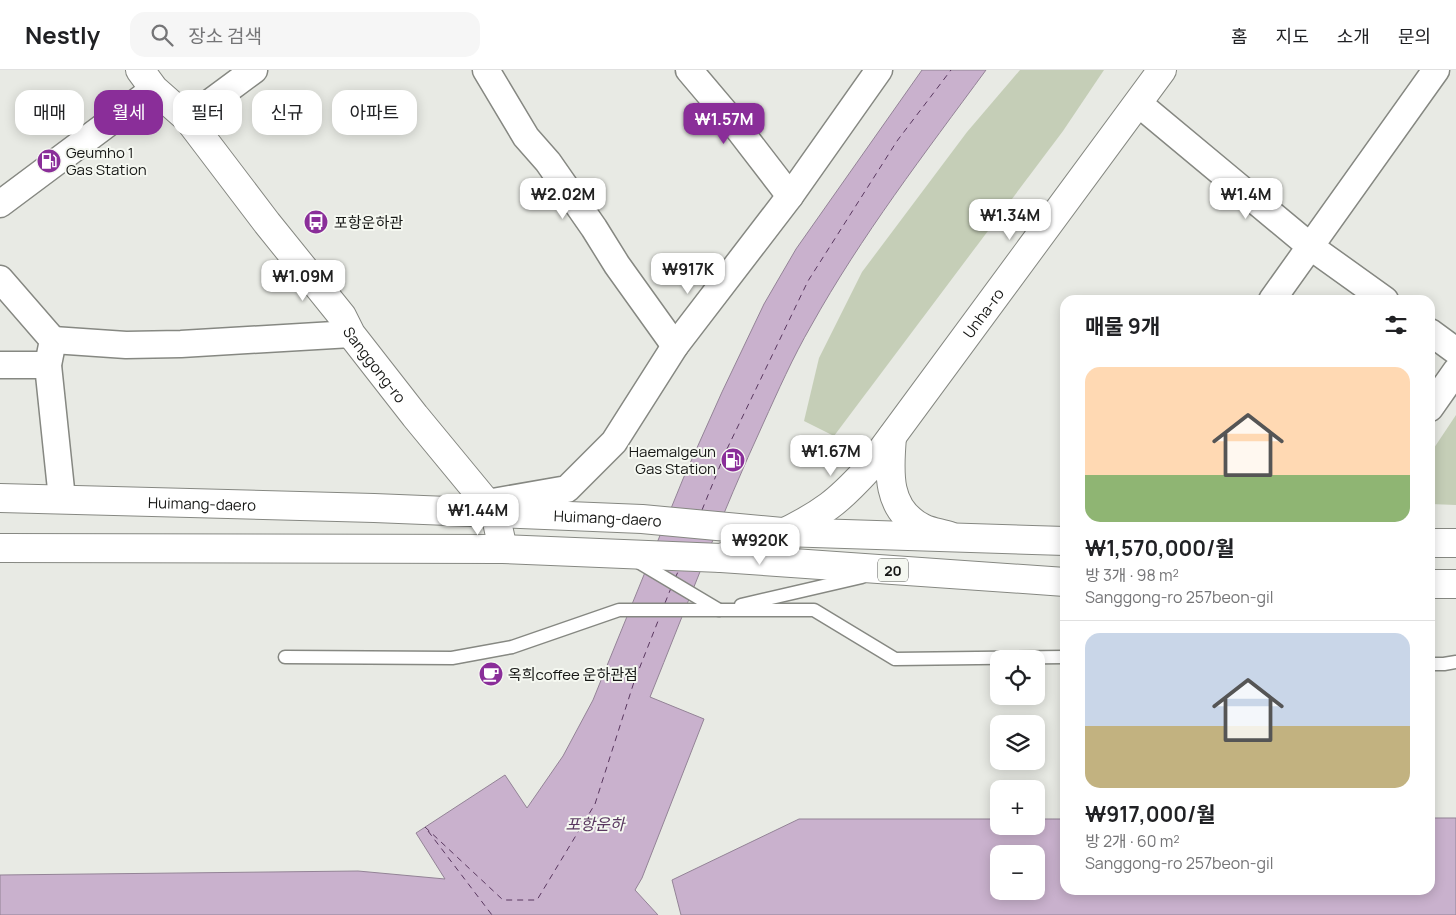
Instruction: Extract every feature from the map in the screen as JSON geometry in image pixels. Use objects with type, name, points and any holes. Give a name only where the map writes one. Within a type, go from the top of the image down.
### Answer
[{"type":"main road","name":"Unha-ro","points":[[721,558],[748,548],[812,518],[830,506],[868,469],[1162,70]]},
{"type":"main road","name":"Sanggong-ro","points":[[147,80],[173,105]]},
{"type":"main road","name":"Sanggong-ro","points":[[200,135],[267,223],[342,316],[351,334],[415,416],[491,508],[504,549]]},
{"type":"main road","points":[[892,438],[890,468],[892,488],[898,504],[909,518],[923,528],[956,538]]},
{"type":"main road","name":"Huimang-daero","points":[[0,498],[491,508],[782,532],[1060,541]]},
{"type":"main road","points":[[1435,543],[1456,543]]},
{"type":"main road","points":[[0,548],[504,549]]},
{"type":"main road","name":"20","points":[[504,549],[721,558],[1060,582]]},
{"type":"main road","points":[[1435,584],[1456,584]]},
{"type":"street","points":[[227,90],[254,70]]},
{"type":"street","points":[[486,70],[526,137],[548,162],[617,265],[675,346]]},
{"type":"street","points":[[689,70],[733,122],[790,196]]},
{"type":"street","points":[[491,508],[567,489],[614,442],[675,346],[790,196],[880,70]]},
{"type":"street","points":[[1276,295],[1436,70]]},
{"type":"street","points":[[0,204],[147,80]]},
{"type":"street","points":[[1138,103],[1311,247],[1378,295]]},
{"type":"street","points":[[0,278],[54,340],[126,345],[181,344],[351,334]]},
{"type":"street","points":[[1435,336],[1456,351]]},
{"type":"street","points":[[54,340],[48,365],[62,499]]},
{"type":"street","points":[[0,365],[48,365]]},
{"type":"street","points":[[1435,401],[1456,371]]},
{"type":"lane","points":[[623,553],[719,610],[892,570]]},
{"type":"lane","points":[[285,657],[452,658],[512,648],[619,610],[814,610],[895,659],[1060,657]]},
{"type":"lane","points":[[1435,664],[1456,662]]},
{"type":"green space","points":[[1020,70],[1104,70],[1063,131],[834,436],[804,421],[819,358],[862,272],[967,132]]},
{"type":"green space","points":[[1456,415],[1456,505],[1435,504],[1435,446]]},
{"type":"water","name":"포항운하","points":[[922,70],[986,70],[872,227],[804,338],[733,491],[650,697],[704,719],[642,878],[635,890],[658,915],[0,915],[0,875],[358,871],[445,879],[416,833],[505,775],[527,808],[563,756],[593,700],[683,479],[764,304],[796,249]]},
{"type":"water","points":[[1435,818],[1456,818],[1456,915],[681,915],[672,880],[799,819],[990,819],[990,835],[1045,835],[1045,819],[1060,819],[1060,895],[1435,895]]},
{"type":"ferry route","points":[[702,510],[726,451],[808,281],[897,141],[951,70]]},
{"type":"ferry route","points":[[675,578],[679,570]]},
{"type":"ferry route","points":[[665,603],[671,588]]},
{"type":"ferry route","points":[[425,827],[503,900],[537,900],[595,804],[634,682],[660,616]]},
{"type":"ferry route","points":[[428,831],[492,915]]},
{"type":"place","name":"Geumho 1 Gas Station","points":[[49,161]]},
{"type":"place","name":"포항운하관","points":[[316,222]]},
{"type":"place","name":"Haemalgeun Gas Station","points":[[733,460]]},
{"type":"place","name":"옥희coffee 운하관점","points":[[491,674]]}]
